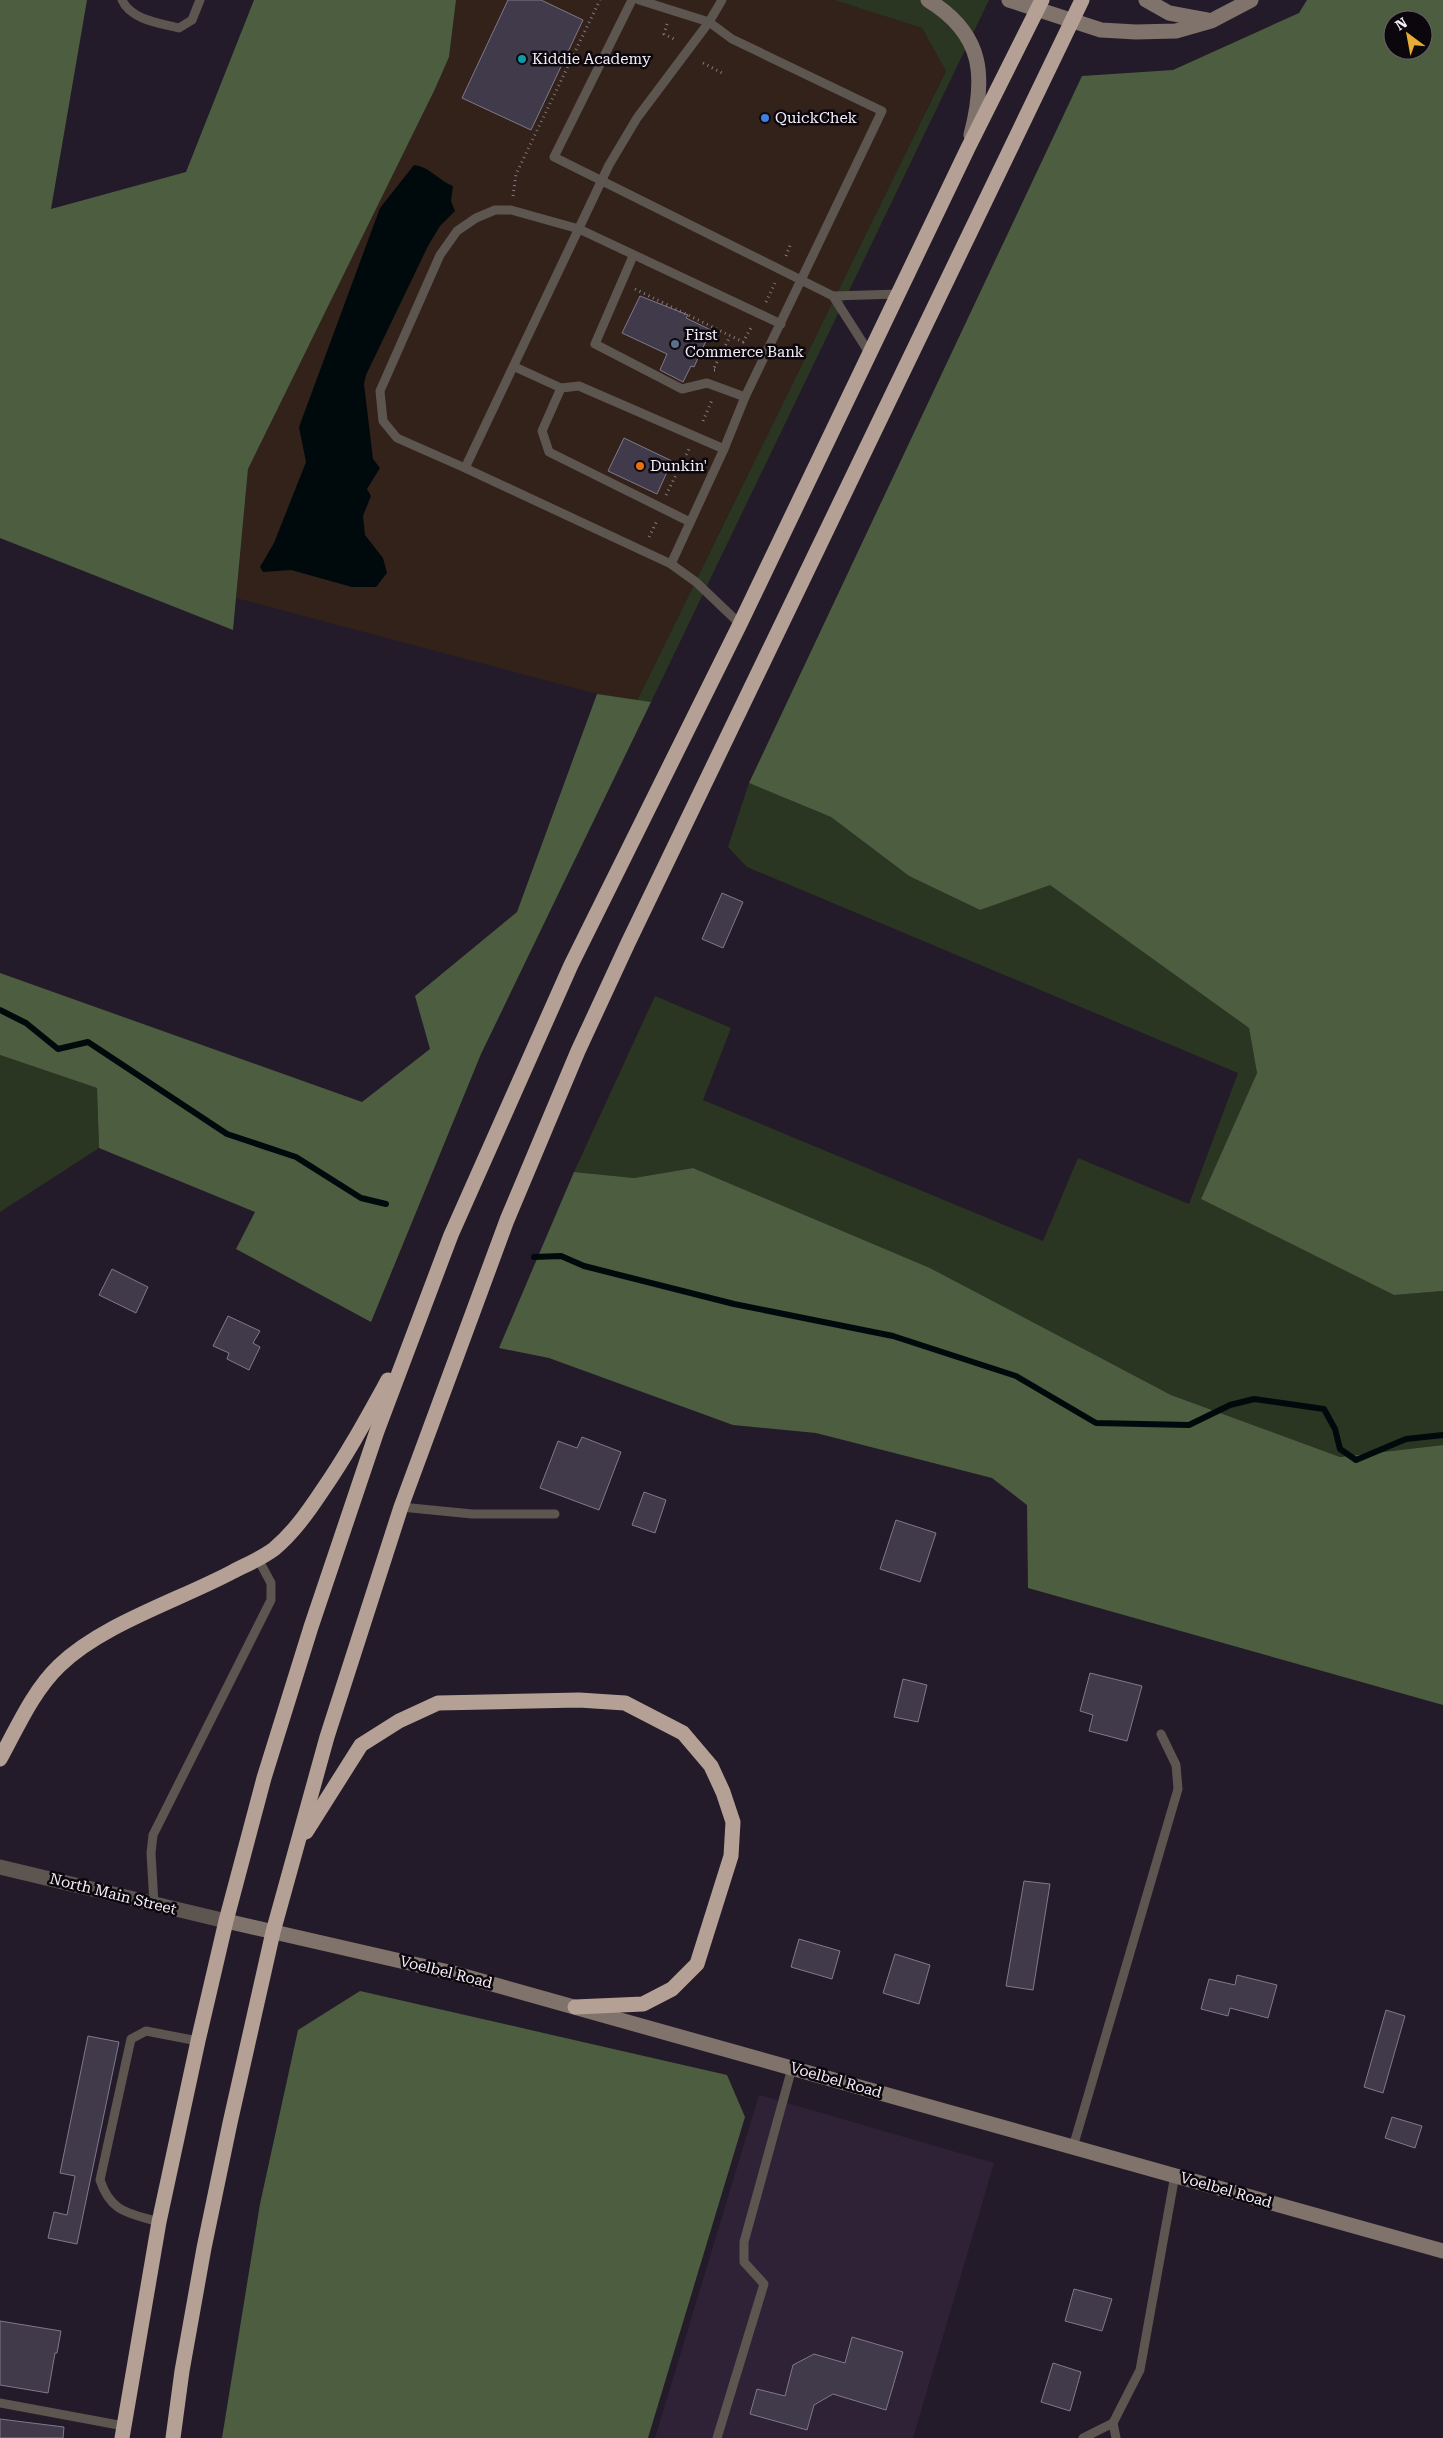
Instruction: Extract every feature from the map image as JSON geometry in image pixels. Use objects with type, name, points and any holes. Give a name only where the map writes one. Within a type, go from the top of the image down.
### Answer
[{"type":"highway","points":[[173,2438],[182,2371],[204,2248],[272,1932],[327,1737],[401,1507],[507,1220],[578,1051],[645,908],[1082,0]]},
{"type":"highway","points":[[123,2432],[159,2222],[226,1921],[264,1778],[310,1627],[412,1337],[454,1226],[571,965],[740,624],[968,148],[1040,4]]},
{"type":"highway","points":[[0,1759],[39,1691],[57,1668],[76,1652],[114,1628],[258,1559],[272,1550],[298,1526],[350,1449],[412,1337]]},
{"type":"highway","points":[[297,1846],[361,1745],[399,1721],[438,1703],[579,1700],[625,1703],[683,1733],[711,1766],[723,1792],[733,1822],[731,1856],[697,1964],[672,1989],[643,2004],[575,2007]]},
{"type":"street","points":[[928,0],[959,23],[972,44],[977,61],[980,85],[976,116],[968,148]]},
{"type":"street","points":[[1010,0],[1040,4],[1072,20],[1101,30],[1136,32],[1176,31],[1211,21],[1251,0]]},
{"type":"street","points":[[1146,0],[1169,13],[1211,21]]},
{"type":"street","name":"North Main Street","points":[[0,1867],[226,1921]]},
{"type":"street","name":"Voelbel Road","points":[[226,1921],[453,1973],[1443,2251]]},
{"type":"lane","points":[[122,0],[124,5],[139,17],[179,28],[192,20],[200,0]]},
{"type":"lane","points":[[632,0],[554,157],[833,296],[899,294]]},
{"type":"lane","points":[[639,0],[709,22],[732,39],[882,111],[745,398],[724,449],[671,564]]},
{"type":"lane","points":[[465,468],[515,367],[602,181],[637,118],[709,22],[722,0]]},
{"type":"lane","points":[[740,624],[696,582],[671,564],[397,438],[383,421],[380,391],[440,254],[457,231],[476,218],[494,210],[511,210],[579,230],[780,324]]},
{"type":"lane","points":[[633,256],[595,344],[682,389],[707,383],[745,398]]},
{"type":"lane","points":[[833,296],[870,354]]},
{"type":"lane","points":[[515,367],[561,388],[579,386],[724,449]]},
{"type":"lane","points":[[561,388],[542,431],[549,452],[690,522]]},
{"type":"lane","points":[[401,1507],[472,1514],[555,1514]]},
{"type":"lane","points":[[154,1904],[150,1853],[153,1835],[271,1600],[271,1583],[258,1559]]},
{"type":"lane","points":[[1073,2147],[1178,1788],[1176,1765],[1161,1734]]},
{"type":"lane","points":[[159,2222],[121,2211],[106,2197],[100,2180],[131,2039],[146,2031],[198,2040]]},
{"type":"lane","points":[[717,2438],[764,2284],[744,2262],[744,2242],[792,2068]]},
{"type":"lane","points":[[1083,2438],[1113,2423],[1140,2370],[1175,2176]]},
{"type":"lane","points":[[0,2403],[123,2432]]},
{"type":"lane","points":[[1113,2423],[1116,2438]]},
{"type":"path","points":[[512,196],[516,174],[600,0]]},
{"type":"path","points":[[668,22],[664,34],[674,40]]},
{"type":"path","points":[[703,63],[724,74]]},
{"type":"path","points":[[786,256],[792,243]]},
{"type":"path","points":[[765,304],[776,282]]},
{"type":"path","points":[[635,289],[744,342],[752,325]]},
{"type":"path","points":[[719,372],[713,370],[730,336]]},
{"type":"path","points":[[702,421],[715,395]]},
{"type":"path","points":[[665,498],[692,444]]},
{"type":"path","points":[[647,541],[659,516]]},
{"type":"shaded area","points":[[456,0],[834,0],[922,28],[946,71],[637,701],[597,694],[236,598],[248,469],[435,89],[449,57]]},
{"type":"shaded area","points":[[414,165],[425,168],[453,186],[451,201],[455,211],[440,226],[428,246],[366,375],[364,384],[373,459],[380,468],[367,489],[371,496],[363,516],[365,535],[383,558],[387,573],[376,587],[352,587],[291,570],[263,572],[260,567],[274,543],[306,462],[299,427],[380,208]]},
{"type":"shaded area","points":[[759,2095],[994,2163],[913,2438],[655,2438]]},
{"type":"green space","points":[[0,0],[87,0],[51,209],[186,172],[254,0],[456,0],[449,57],[435,89],[248,469],[233,630],[0,538]]},
{"type":"green space","points":[[834,0],[989,0],[651,702],[637,701],[946,71],[922,28]]},
{"type":"green space","points":[[1307,0],[1443,0],[1443,1291],[1394,1295],[1201,1199],[1257,1073],[1249,1028],[1050,885],[980,910],[909,876],[831,817],[749,783],[1082,76],[1173,70],[1299,13]]},
{"type":"green space","points":[[597,694],[651,702],[481,1054],[371,1322],[236,1249],[255,1212],[99,1148],[97,1088],[0,1055],[0,973],[362,1102],[430,1049],[415,996],[517,912]]},
{"type":"green space","points":[[749,783],[831,817],[909,876],[980,910],[1050,884],[1249,1028],[1257,1073],[1201,1199],[1394,1295],[1443,1291],[1443,1445],[1340,1457],[1171,1395],[930,1268],[693,1168],[634,1178],[574,1172],[655,996],[731,1028],[703,1100],[1043,1241],[1078,1158],[1189,1204],[1238,1073],[747,867],[728,847]]},
{"type":"green space","points":[[0,1055],[97,1088],[99,1148],[0,1212]]},
{"type":"green space","points":[[693,1168],[930,1268],[1171,1395],[1340,1457],[1443,1445],[1443,1705],[1028,1588],[1027,1505],[992,1478],[816,1433],[733,1425],[549,1358],[499,1348],[574,1172],[634,1178]]},
{"type":"green space","points":[[360,1991],[727,2075],[745,2117],[648,2438],[222,2438],[260,2204],[298,2030]]},
{"type":"building","name":"Kiddie Academy","points":[[508,0],[541,0],[583,20],[531,130],[462,98]]},
{"type":"building","name":"First Commerce Bank","points":[[640,296],[688,315],[686,318],[711,330],[694,367],[691,366],[683,382],[660,370],[667,354],[622,333]]},
{"type":"building","name":"Dunkin'","points":[[624,438],[672,461],[657,494],[608,471]]},
{"type":"building","points":[[722,893],[743,902],[723,948],[702,939]]},
{"type":"building","points":[[112,1269],[148,1287],[136,1313],[99,1295]]},
{"type":"building","points":[[228,1316],[260,1331],[253,1343],[260,1347],[249,1370],[227,1359],[229,1353],[213,1346]]},
{"type":"building","points":[[582,1437],[621,1452],[599,1510],[540,1488],[558,1441],[577,1448]]},
{"type":"building","points":[[644,1492],[666,1500],[655,1533],[632,1525]]},
{"type":"building","points":[[896,1520],[936,1533],[920,1582],[880,1569]]},
{"type":"building","points":[[1090,1673],[1142,1686],[1127,1741],[1089,1731],[1093,1715],[1080,1711]]},
{"type":"building","points":[[903,1679],[927,1685],[918,1722],[894,1717]]},
{"type":"building","points":[[1024,1881],[1050,1884],[1033,1990],[1006,1986]]},
{"type":"building","points":[[799,1939],[840,1951],[832,1979],[791,1967]]},
{"type":"building","points":[[895,1954],[930,1965],[919,2004],[883,1993]]},
{"type":"building","points":[[1237,1975],[1277,1985],[1268,2018],[1230,2008],[1228,2016],[1201,2009],[1209,1979],[1235,1985]]},
{"type":"building","points":[[1386,2010],[1405,2016],[1383,2093],[1364,2087]]},
{"type":"building","points":[[88,2036],[119,2042],[77,2244],[48,2238],[54,2212],[67,2215],[75,2176],[60,2173]]},
{"type":"building","points":[[1392,2117],[1422,2126],[1415,2148],[1385,2138]]},
{"type":"building","points":[[1074,2289],[1112,2299],[1102,2331],[1065,2321]]},
{"type":"building","points":[[0,2321],[61,2331],[48,2393],[0,2385]]},
{"type":"building","points":[[852,2337],[903,2352],[886,2410],[833,2394],[814,2405],[807,2430],[750,2414],[757,2389],[785,2396],[793,2365],[814,2354],[845,2363]]},
{"type":"building","points":[[1053,2363],[1081,2372],[1070,2411],[1041,2402]]},
{"type":"building","points":[[0,2419],[64,2427],[63,2438],[0,2438]]},
{"type":"waterway","points":[[0,1010],[26,1023],[58,1049],[88,1042],[227,1134],[296,1157],[361,1198],[386,1204]]},
{"type":"waterway","points":[[534,1257],[561,1256],[584,1266],[734,1304],[893,1336],[1016,1376],[1096,1423],[1189,1425],[1230,1405],[1254,1399],[1324,1409],[1335,1429],[1340,1449],[1356,1460],[1406,1439],[1443,1435]]},
{"type":"place","name":"Kiddie Academy","points":[[522,59]]},
{"type":"place","name":"QuickChek","points":[[765,118]]},
{"type":"place","name":"First Commerce Bank","points":[[675,344]]},
{"type":"place","name":"Dunkin'","points":[[640,466]]}]
